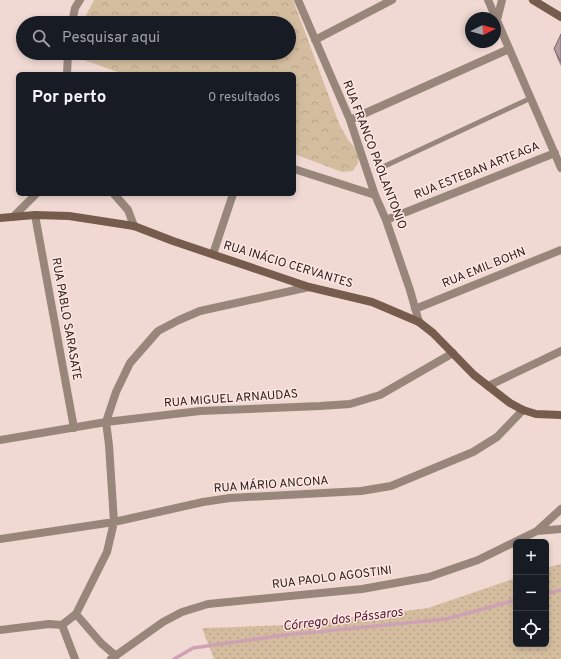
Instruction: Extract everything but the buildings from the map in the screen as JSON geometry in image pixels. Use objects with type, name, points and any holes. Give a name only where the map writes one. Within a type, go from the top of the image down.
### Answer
[{"type":"main road","points":[[533,0],[561,17]]},
{"type":"main road","name":"RUA INÁCIO CERVANTES","points":[[0,218],[35,215],[69,216],[134,226],[309,287],[372,302],[419,322],[433,333],[474,375],[510,403],[523,410],[536,414],[561,415]]},
{"type":"street","points":[[74,16],[80,0]]},
{"type":"street","name":"RUA FRANCO PAOLANTONIO","points":[[298,0],[350,120],[375,195],[386,220],[419,322]]},
{"type":"street","points":[[316,40],[392,0]]},
{"type":"street","points":[[488,0],[493,12]]},
{"type":"street","points":[[499,12],[502,0]]},
{"type":"street","points":[[501,30],[561,168]]},
{"type":"street","points":[[350,120],[509,49]]},
{"type":"street","points":[[67,72],[68,60]]},
{"type":"street","name":"RUA ESTEBAN ARTEAGA","points":[[386,220],[555,153]]},
{"type":"street","points":[[296,170],[375,195]]},
{"type":"street","points":[[14,216],[34,196]]},
{"type":"street","points":[[116,196],[128,210],[134,226]]},
{"type":"street","points":[[213,254],[233,196]]},
{"type":"street","name":"RUA PABLO SARASATE","points":[[35,215],[74,428]]},
{"type":"street","name":"RUA EMIL BOHN","points":[[415,309],[561,250]]},
{"type":"street","points":[[0,630],[49,624],[62,625],[76,614],[104,559],[114,522],[106,422],[116,392],[130,363],[158,331],[200,311],[309,287]]},
{"type":"street","points":[[488,386],[561,351]]},
{"type":"street","name":"RUA MIGUEL ARNAUDAS","points":[[0,440],[106,422],[200,411],[350,404],[380,394],[453,353]]},
{"type":"street","name":"RUA MÁRIO ANCONA","points":[[0,539],[114,522],[203,502],[230,498],[361,491],[391,486],[473,452],[488,444],[497,437],[523,410]]},
{"type":"street","points":[[537,531],[561,509]]},
{"type":"street","name":"RUA PAOLO AGOSTINI","points":[[114,657],[163,622],[182,612],[208,604],[362,589],[428,577],[478,560],[537,531],[561,529]]},
{"type":"street","points":[[76,614],[114,657]]},
{"type":"street","points":[[62,625],[75,659]]},
{"type":"lane","points":[[385,166],[531,98]]},
{"type":"green space","points":[[94,0],[293,0],[340,126],[349,141],[359,152],[358,163],[353,171],[342,172],[296,155],[296,72],[117,72],[84,60],[296,60],[296,16],[86,16]]},
{"type":"green space","points":[[561,564],[561,659],[214,659],[202,628],[291,625],[428,608],[513,579],[513,647],[549,647],[549,567]]},
{"type":"waterway","name":"Córrego dos Pássaros","points":[[549,593],[561,590]]},
{"type":"waterway","name":"Córrego dos Pássaros","points":[[174,659],[193,648],[285,635],[446,619],[513,601]]}]
